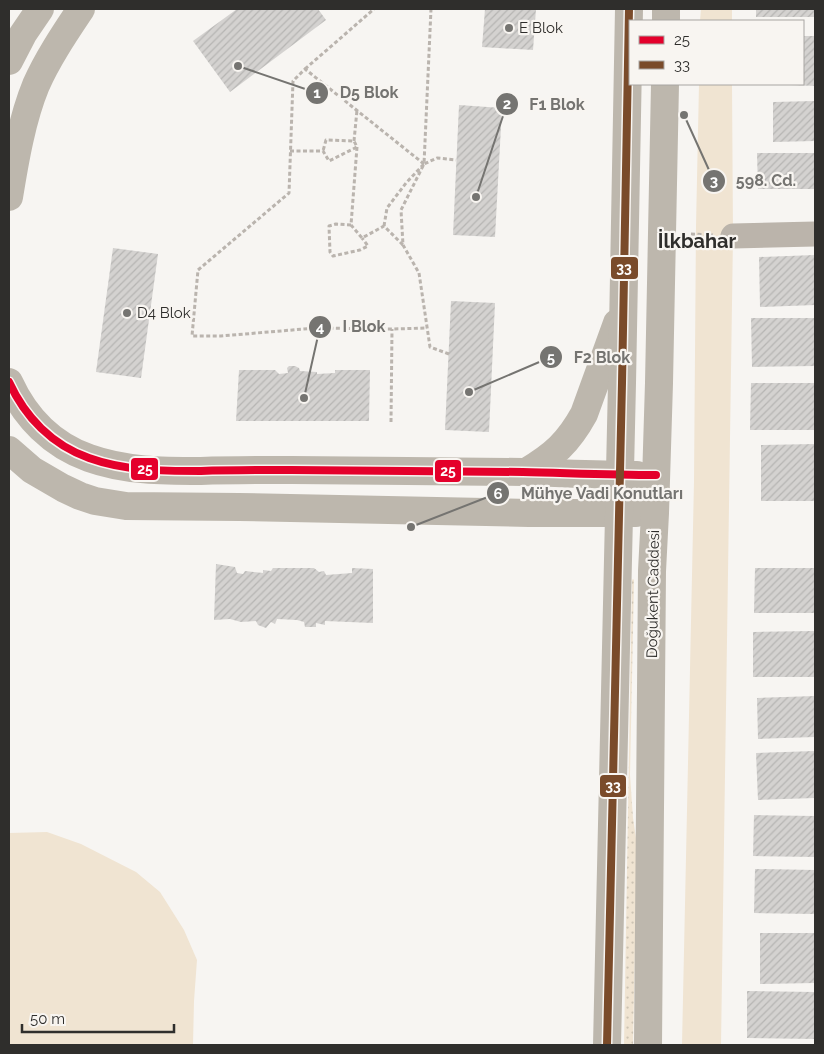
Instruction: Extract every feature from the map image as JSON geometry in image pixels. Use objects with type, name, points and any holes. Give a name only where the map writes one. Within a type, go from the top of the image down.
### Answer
[{"type":"main road","points":[[9,61],[23,34],[40,9]]},
{"type":"main road","points":[[9,197],[24,122],[36,86],[50,56],[81,9]]},
{"type":"main road","points":[[607,1045],[629,9]]},
{"type":"main road","name":"Doğukent Caddesi","points":[[648,1045],[652,571],[656,513],[665,85]]},
{"type":"main road","points":[[526,472],[548,459],[564,444],[577,427],[584,414],[624,303]]},
{"type":"main road","points":[[9,382],[17,398],[33,420],[53,438],[88,458],[124,467],[170,471],[287,470],[656,475]]},
{"type":"main road","points":[[9,450],[32,470],[63,488],[95,501],[126,506],[656,513]]},
{"type":"street","points":[[733,236],[815,234]]},
{"type":"path","points":[[374,9],[293,81],[289,193],[198,270],[192,336],[221,336],[316,328],[427,328]]},
{"type":"path","points":[[403,245],[401,210],[424,164],[431,9]]},
{"type":"path","points":[[306,70],[424,164]]},
{"type":"path","points":[[351,225],[336,224],[329,226],[330,252],[333,256],[360,250],[368,246],[351,225],[357,147],[354,141],[357,110]]},
{"type":"path","points":[[354,141],[326,140],[323,151],[329,161],[357,147]]},
{"type":"path","points":[[290,151],[323,151]]},
{"type":"path","points":[[384,226],[387,208],[406,183],[424,164],[436,158],[456,160]]},
{"type":"path","points":[[362,238],[384,226]]},
{"type":"path","points":[[384,226],[403,245],[419,273],[430,347],[449,354]]},
{"type":"path","points":[[391,422],[392,329]]},
{"type":"shaded area","points":[[701,9],[732,9],[732,20],[700,20]]},
{"type":"shaded area","points":[[699,85],[732,85],[733,236],[721,1045],[682,1045],[694,481]]},
{"type":"shaded area","points":[[632,580],[630,775],[637,845],[633,1045],[624,1045]]},
{"type":"shaded area","points":[[47,832],[81,844],[136,872],[160,892],[184,930],[197,960],[193,1045],[9,1045],[9,833]]},
{"type":"building","points":[[237,9],[318,9],[326,20],[230,92],[193,41]]},
{"type":"building","name":"E Blok","points":[[485,9],[536,9],[533,50],[482,47]]},
{"type":"building","points":[[756,9],[815,9],[815,17],[756,17]]},
{"type":"building","points":[[804,36],[815,36],[815,86],[791,85],[804,85]]},
{"type":"building","points":[[815,101],[815,141],[773,142],[773,102]]},
{"type":"building","points":[[459,105],[502,108],[495,237],[453,235]]},
{"type":"building","points":[[757,153],[815,153],[815,189],[758,189]]},
{"type":"building","name":"D4 Blok","points":[[113,248],[158,254],[141,378],[96,372]]},
{"type":"building","points":[[815,255],[815,305],[760,307],[759,257]]},
{"type":"building","points":[[451,301],[495,303],[489,432],[445,430]]},
{"type":"building","points":[[751,318],[815,318],[815,366],[752,367]]},
{"type":"building","points":[[295,366],[300,371],[317,372],[317,374],[335,373],[335,370],[370,370],[369,421],[236,421],[239,370],[275,370],[279,374],[288,373],[287,368]]},
{"type":"building","points":[[751,383],[815,383],[815,430],[750,430]]},
{"type":"building","points":[[815,444],[815,501],[761,501],[761,445]]},
{"type":"building","points":[[216,564],[235,567],[237,573],[243,574],[245,571],[263,573],[263,570],[271,571],[273,568],[314,568],[319,572],[324,571],[326,575],[352,573],[352,568],[373,569],[373,623],[325,621],[325,625],[316,623],[316,627],[305,627],[304,622],[297,620],[277,619],[275,624],[271,622],[266,628],[258,625],[256,621],[214,620]]},
{"type":"building","points":[[755,568],[815,568],[815,613],[754,613]]},
{"type":"building","points":[[815,631],[815,677],[753,677],[753,632]]},
{"type":"building","points":[[815,696],[815,737],[758,739],[757,698]]},
{"type":"building","points":[[815,751],[815,798],[758,800],[756,753]]},
{"type":"building","points":[[754,815],[815,816],[815,857],[753,856]]},
{"type":"building","points":[[755,869],[815,870],[815,914],[754,913]]},
{"type":"building","points":[[760,933],[815,933],[815,983],[760,984]]},
{"type":"building","points":[[747,991],[815,992],[815,1039],[747,1038]]},
{"type":"transit line","name":"33","points":[[607,1045],[629,9]]},
{"type":"transit line","name":"25","points":[[9,382],[23,407],[32,418],[63,446],[89,458],[116,466],[173,471],[465,471],[656,475]]},
{"type":"place","name":"E Blok","points":[[509,28]]},
{"type":"place","name":"D5 Blok","points":[[238,66]]},
{"type":"place","name":"598. Cd.","points":[[684,115]]},
{"type":"place","name":"F1 Blok","points":[[476,197]]},
{"type":"place","name":"D4 Blok","points":[[127,313]]},
{"type":"place","name":"F2 Blok","points":[[469,392]]},
{"type":"place","name":"I Blok","points":[[304,398]]},
{"type":"place","name":"Mühye Vadi Konutları","points":[[411,527]]},
{"type":"district","name":"İlkbahar","points":[[697,241]]}]
